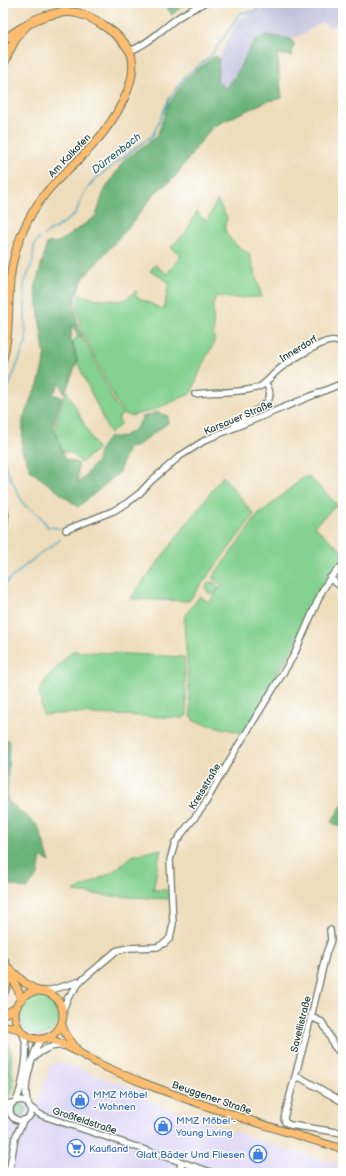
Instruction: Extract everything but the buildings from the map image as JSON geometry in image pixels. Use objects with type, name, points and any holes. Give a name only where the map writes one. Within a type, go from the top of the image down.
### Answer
[{"type":"highway","points":[[3,65],[16,38],[26,26],[42,16],[61,12],[75,12],[87,16],[102,24],[117,35],[130,51]]},
{"type":"highway","points":[[3,40],[32,22]]},
{"type":"main road","name":"Am Kalkofen","points":[[3,359],[8,333],[12,269],[16,250],[23,230],[35,208],[45,194],[92,146],[106,129],[117,111],[132,75],[130,51]]},
{"type":"main road","points":[[3,503],[3,535]]},
{"type":"main road","points":[[3,958],[19,992],[21,1000]]},
{"type":"main road","points":[[3,1025],[21,1031],[29,1037],[45,1038],[56,1033],[62,1025],[64,1019],[61,1005],[57,999],[52,995],[41,992],[25,983],[7,966]]},
{"type":"main road","points":[[3,995],[7,984],[7,966]]},
{"type":"main road","points":[[3,1013],[16,1007],[28,994],[41,992]]},
{"type":"main road","points":[[16,1007],[15,1016],[21,1031]]},
{"type":"main road","name":"Beuggener Straße","points":[[62,1025],[67,1036],[80,1052]]},
{"type":"main road","name":"Beuggener Straße","points":[[45,1038],[80,1052],[110,1069],[177,1096],[343,1149]]},
{"type":"street","points":[[130,51],[145,44],[176,19],[204,3]]},
{"type":"street","name":"Innerdorf","points":[[195,394],[248,390],[266,384],[277,371],[299,356],[326,342],[331,340],[336,341],[343,346]]},
{"type":"street","name":"Karsauer Straße","points":[[66,530],[106,514],[127,503],[180,456],[207,439],[343,383]]},
{"type":"street","points":[[233,429],[240,420],[267,403],[269,394],[268,386],[266,384]]},
{"type":"street","name":"Kreisstraße","points":[[63,1011],[67,999],[81,981],[116,951],[128,948],[157,947],[165,943],[170,938],[173,924],[170,860],[175,843],[203,807],[236,749],[294,655],[322,591],[330,578],[343,565]]},
{"type":"street","points":[[330,578],[343,588]]},
{"type":"street","name":"Savellistraße","points":[[330,930],[331,940],[326,954],[284,1118],[285,1122],[290,1125],[343,1133]]},
{"type":"street","name":"Kreisstraße","points":[[41,992],[81,981]]},
{"type":"street","points":[[311,1017],[322,1022],[334,1046],[343,1056]]},
{"type":"street","points":[[10,1113],[10,1109],[19,1093],[25,1059],[26,1046],[21,1031]]},
{"type":"street","points":[[15,1138],[31,1113],[27,1102],[26,1084],[38,1044],[45,1038]]},
{"type":"street","points":[[32,1061],[47,1048],[66,1046]]},
{"type":"street","points":[[295,1077],[301,1078],[343,1102]]},
{"type":"street","points":[[3,1104],[21,1100],[27,1102]]},
{"type":"street","points":[[3,1108],[10,1113],[14,1119],[15,1138],[9,1173]]},
{"type":"street","name":"Großfeldstraße","points":[[30,1108],[41,1116],[214,1173]]},
{"type":"street","name":"Großfeldstraße","points":[[26,1119],[41,1116]]},
{"type":"street","points":[[14,1119],[18,1121],[26,1119]]},
{"type":"street","points":[[178,1173],[182,1162]]},
{"type":"shaded area","points":[[280,3],[343,3],[343,24],[330,27],[322,22],[305,33],[291,39],[268,35],[252,44],[236,75],[225,89],[217,80],[219,58],[238,20],[246,15]]},
{"type":"shaded area","points":[[3,1052],[7,1059],[9,1088],[5,1091],[3,1091]]},
{"type":"shaded area","points":[[60,1062],[146,1093],[148,1101],[284,1149],[343,1165],[343,1173],[3,1173],[3,1101],[9,1102],[14,1100],[17,1096],[22,1095],[29,1098],[36,1109],[51,1065]]},
{"type":"green space","points":[[164,3],[185,3],[172,15]]},
{"type":"green space","points":[[267,35],[291,39],[294,44],[291,56],[277,54],[282,98],[265,102],[214,126],[204,137],[175,177],[154,194],[134,221],[84,277],[75,297],[77,325],[83,336],[78,337],[72,325],[71,339],[77,362],[65,393],[60,382],[53,394],[61,397],[53,428],[65,459],[78,463],[78,484],[97,461],[99,451],[109,437],[120,437],[127,434],[137,427],[142,417],[157,412],[168,416],[168,423],[135,447],[128,448],[118,474],[78,507],[31,471],[22,450],[23,419],[33,393],[38,385],[45,358],[35,288],[47,243],[59,242],[96,216],[104,191],[124,160],[157,136],[168,105],[187,77],[215,56],[219,58],[217,80],[226,89],[236,75],[252,44],[258,39]]},
{"type":"green space","points":[[217,200],[227,218],[225,229],[229,237],[237,245],[249,253],[262,297],[231,298],[216,296],[213,303],[214,344],[205,359],[192,392],[151,411],[130,416],[125,414],[117,403],[80,326],[78,297],[79,295],[82,295],[92,298],[121,301],[128,298],[135,291],[137,292],[135,296],[164,309],[169,282],[150,271],[155,265],[167,274],[181,255],[171,247],[186,232],[197,211],[201,217],[207,221]]},
{"type":"green space","points":[[83,337],[115,404],[123,414],[118,418],[121,424],[110,434],[79,366],[73,342],[76,338]]},
{"type":"green space","points":[[67,391],[97,449],[81,463],[72,453],[63,452],[55,430],[62,399]]},
{"type":"green space","points":[[223,476],[254,515],[189,601],[130,599]]},
{"type":"green space","points":[[304,477],[312,479],[337,505],[314,526],[343,552],[343,560],[329,573],[294,646],[243,733],[197,722],[193,720],[191,716],[184,624],[185,616],[200,596],[209,602],[222,585],[212,578],[258,515]]},
{"type":"green space","points":[[210,582],[214,582],[218,588],[214,594],[210,594],[206,590],[206,586]]},
{"type":"green space","points":[[72,651],[184,657],[187,715],[184,718],[71,713],[43,715],[39,691],[45,681]]},
{"type":"green space","points":[[3,738],[9,740],[7,800],[38,826],[50,862],[41,857],[38,875],[27,889],[3,883]]},
{"type":"green space","points":[[343,804],[343,829],[331,822]]},
{"type":"green space","points":[[161,849],[153,890],[170,890],[170,899],[110,896],[73,892],[112,872],[134,855]]},
{"type":"green space","points":[[43,996],[50,999],[56,1005],[59,1016],[58,1024],[50,1033],[43,1036],[35,1036],[28,1033],[20,1024],[19,1012],[22,1005],[31,997]]},
{"type":"green space","points":[[3,1038],[7,1041],[11,1051],[11,1065],[14,1085],[12,1092],[4,1101],[3,1091],[6,1091],[9,1088],[7,1059],[3,1052]]},
{"type":"green space","points":[[18,1104],[22,1104],[26,1110],[22,1116],[18,1116],[14,1112],[14,1108]]},
{"type":"waterway","name":"Dürrenbach","points":[[44,235],[75,214],[83,195],[94,180],[153,135],[169,99],[186,75],[210,57],[239,13],[256,11],[261,4],[270,5],[273,3]]},
{"type":"waterway","name":"Dürrenbach","points":[[3,414],[7,391],[26,342],[24,285],[33,260],[34,246],[39,238]]},
{"type":"waterway","name":"Dürrenbach","points":[[3,457],[7,471],[24,505],[39,515],[48,527],[59,528]]},
{"type":"waterway","name":"Dürrenbach","points":[[3,585],[38,555],[60,540]]},
{"type":"place","name":"MMZ Möbel - Wohnen","points":[[80,1100]]},
{"type":"place","name":"MMZ Möbel - Young Living","points":[[163,1126]]},
{"type":"place","name":"Kaufland","points":[[76,1148]]},
{"type":"place","name":"Glatt Bäder Und Fliesen","points":[[258,1154]]}]
